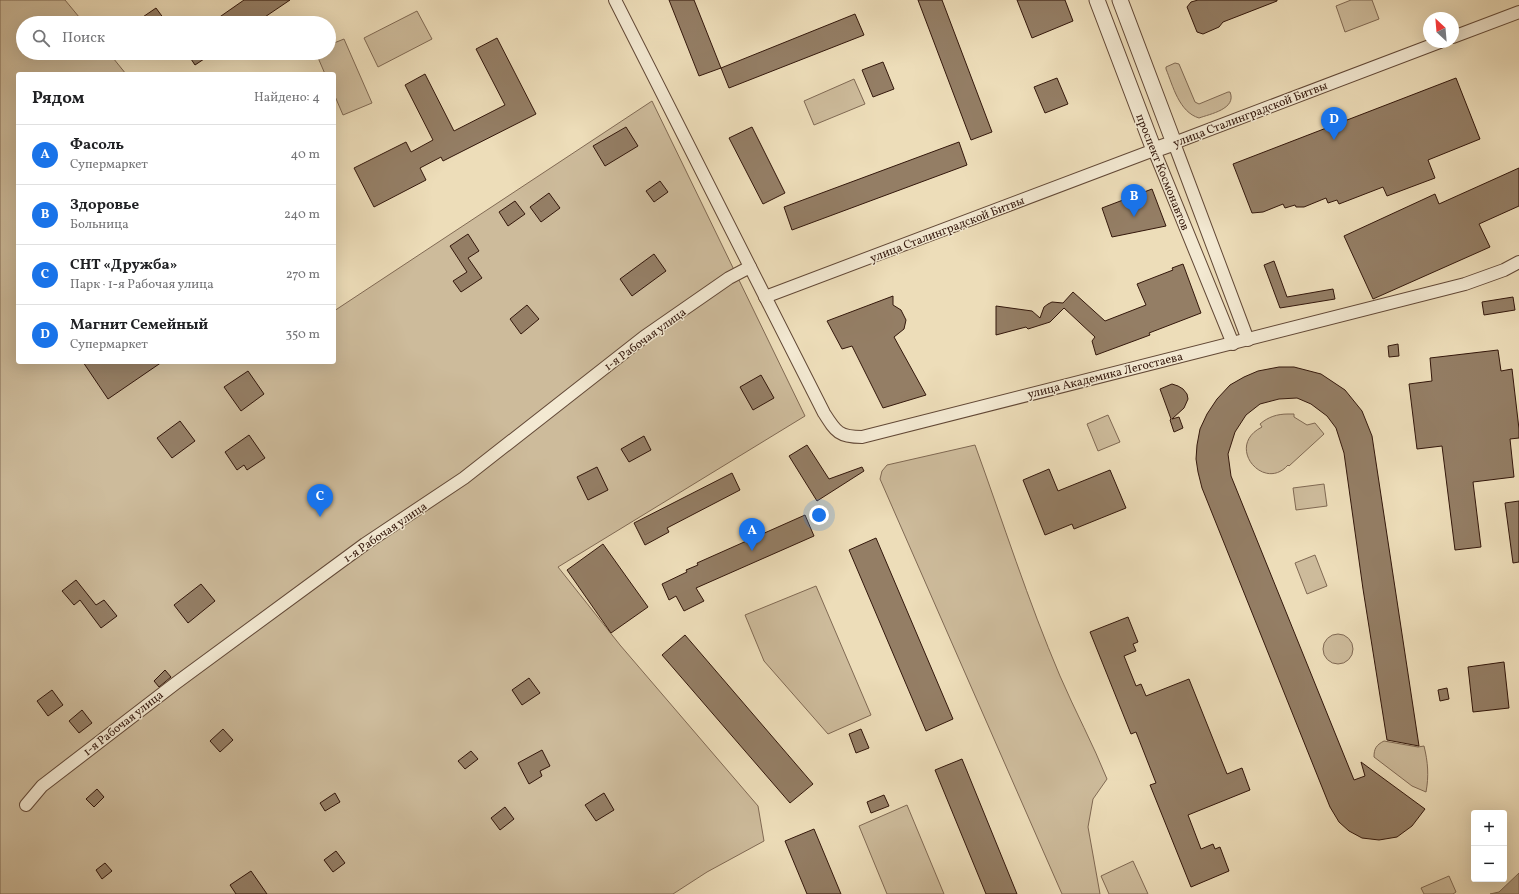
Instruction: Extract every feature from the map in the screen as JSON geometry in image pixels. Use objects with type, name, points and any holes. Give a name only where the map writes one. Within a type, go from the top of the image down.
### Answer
[{"type":"street","points":[[615,0],[765,297]]},
{"type":"street","name":"проспект Космонавтов","points":[[1097,0],[1154,150],[1233,344]]},
{"type":"street","name":"проспект Космонавтов","points":[[1120,0],[1248,340]]},
{"type":"street","points":[[1459,35],[1519,12]]},
{"type":"street","name":"улица Сталинградской Битвы","points":[[765,297],[1424,48]]},
{"type":"street","name":"улица Академика Легостаева","points":[[765,297],[824,413],[832,425],[839,433],[850,437],[862,437],[1465,284],[1504,270],[1519,262]]},
{"type":"street","name":"1-я Рабочая улица","points":[[26,805],[42,786],[182,678],[365,544],[464,478],[644,337],[729,278],[750,267]]},
{"type":"shaded area","points":[[0,0],[65,0],[78,16],[16,16],[16,60],[115,60],[124,72],[16,72],[16,364],[336,364],[336,310],[652,101],[805,416],[558,567],[620,645],[758,806],[764,841],[707,872],[673,894],[0,894]]},
{"type":"shaded area","points":[[1351,0],[1372,0],[1379,19],[1345,32],[1336,6]]},
{"type":"shaded area","points":[[417,11],[432,39],[378,67],[364,38]]},
{"type":"shaded area","points":[[344,39],[372,103],[343,115],[336,99],[336,72],[324,72],[319,60],[336,60],[336,42]]},
{"type":"shaded area","points":[[1175,63],[1179,64],[1195,102],[1199,104],[1230,92],[1230,103],[1221,110],[1209,115],[1199,118],[1192,115],[1186,110],[1178,98],[1166,69],[1166,67]]},
{"type":"shaded area","points":[[854,79],[865,104],[814,125],[804,101]]},
{"type":"shaded area","points":[[1294,414],[1294,417],[1307,425],[1315,423],[1324,434],[1289,466],[1288,465],[1278,472],[1268,474],[1259,470],[1252,464],[1247,455],[1247,445],[1251,435],[1262,427],[1260,424],[1266,419],[1276,415]]},
{"type":"shaded area","points":[[1108,415],[1120,442],[1098,451],[1087,424]]},
{"type":"shaded area","points":[[975,445],[1048,648],[1107,779],[1093,799],[1088,827],[1100,894],[1062,894],[880,479],[882,471],[887,465]]},
{"type":"shaded area","points":[[1324,484],[1327,506],[1296,510],[1293,488]]},
{"type":"shaded area","points":[[1315,555],[1327,586],[1307,594],[1295,563]]},
{"type":"shaded area","points":[[816,586],[871,715],[828,734],[764,661],[745,615]]},
{"type":"shaded area","points":[[1338,634],[1344,635],[1352,643],[1352,655],[1344,663],[1338,664],[1332,663],[1324,655],[1323,649],[1324,643],[1332,635]]},
{"type":"shaded area","points":[[1384,741],[1418,747],[1424,746],[1428,769],[1426,792],[1412,786],[1374,757],[1376,748]]},
{"type":"shaded area","points":[[907,805],[944,894],[887,894],[859,826]]},
{"type":"shaded area","points":[[1133,861],[1148,894],[1109,894],[1101,876]]},
{"type":"shaded area","points":[[1519,873],[1519,894],[1490,894],[1499,892]]},
{"type":"shaded area","points":[[1449,876],[1456,892],[1453,894],[1424,894],[1421,888]]},
{"type":"building","points":[[244,0],[290,0],[266,16],[221,16]]},
{"type":"building","points":[[669,0],[694,0],[721,68],[699,76]]},
{"type":"building","points":[[918,0],[942,0],[992,132],[971,140]]},
{"type":"building","points":[[1017,0],[1065,0],[1073,21],[1032,38]]},
{"type":"building","points":[[1198,0],[1277,1],[1223,22],[1219,27],[1203,34],[1197,32],[1187,7],[1191,2]]},
{"type":"building","points":[[156,8],[162,16],[144,16]]},
{"type":"building","points":[[855,14],[864,35],[729,88],[721,68]]},
{"type":"building","points":[[497,38],[536,114],[443,161],[441,157],[420,168],[426,180],[374,207],[354,168],[406,142],[411,152],[433,140],[405,85],[425,74],[454,131],[505,105],[476,49]]},
{"type":"building","points":[[192,60],[202,60],[195,65]]},
{"type":"building","points":[[883,62],[894,89],[873,97],[862,70]]},
{"type":"building","points":[[1057,78],[1068,104],[1045,113],[1034,87]]},
{"type":"building","points":[[1456,78],[1480,139],[1428,160],[1435,178],[1387,196],[1383,187],[1339,204],[1337,200],[1328,203],[1326,198],[1304,207],[1296,207],[1295,205],[1285,208],[1283,204],[1263,212],[1252,213],[1233,164]]},
{"type":"building","points":[[626,127],[638,146],[605,166],[593,146]]},
{"type":"building","points":[[752,127],[785,193],[763,204],[729,138]]},
{"type":"building","points":[[959,142],[967,165],[792,230],[784,207]]},
{"type":"building","points":[[1519,168],[1519,206],[1479,224],[1490,247],[1373,299],[1344,236],[1435,194],[1439,204]]},
{"type":"building","points":[[660,181],[668,192],[654,202],[646,191]]},
{"type":"building","points":[[1152,189],[1166,226],[1112,237],[1102,208]]},
{"type":"building","points":[[549,193],[560,208],[541,222],[530,207]]},
{"type":"building","points":[[515,201],[525,214],[508,226],[499,212]]},
{"type":"building","points":[[468,234],[479,251],[468,258],[482,278],[461,292],[453,281],[467,272],[450,246]]},
{"type":"building","points":[[654,254],[666,271],[632,296],[620,279]]},
{"type":"building","points":[[1274,261],[1287,297],[1333,289],[1335,299],[1280,308],[1264,265]]},
{"type":"building","points":[[1183,264],[1201,313],[1149,333],[1150,335],[1096,355],[1092,341],[1095,337],[1064,308],[1050,322],[1028,329],[1026,327],[996,335],[996,306],[1032,311],[1040,318],[1044,307],[1052,302],[1063,303],[1073,292],[1105,321],[1146,305],[1137,284],[1173,270],[1172,268]]},
{"type":"building","points":[[893,296],[893,305],[901,310],[906,320],[904,329],[894,337],[926,395],[883,408],[852,346],[842,349],[827,321]]},
{"type":"building","points":[[1513,297],[1515,310],[1484,315],[1482,302]]},
{"type":"building","points":[[527,305],[539,319],[521,334],[510,319]]},
{"type":"building","points":[[1398,344],[1399,356],[1389,357],[1388,346]]},
{"type":"building","points":[[1498,350],[1501,371],[1512,369],[1519,429],[1519,438],[1510,439],[1514,477],[1473,482],[1481,547],[1455,550],[1442,446],[1417,449],[1409,384],[1432,381],[1430,358]]},
{"type":"building","points":[[84,364],[159,364],[108,399]]},
{"type":"building","points":[[1279,367],[1294,367],[1321,374],[1345,390],[1362,411],[1372,436],[1419,746],[1387,740],[1363,589],[1344,453],[1336,428],[1327,416],[1311,404],[1297,398],[1279,399],[1260,404],[1246,415],[1235,432],[1228,454],[1231,476],[1354,780],[1365,776],[1361,762],[1425,809],[1412,826],[1397,837],[1379,840],[1362,838],[1349,831],[1339,822],[1330,807],[1202,488],[1196,459],[1200,429],[1207,414],[1217,399],[1230,385],[1258,371]]},
{"type":"building","points":[[248,371],[264,394],[241,411],[224,387]]},
{"type":"building","points":[[761,375],[774,398],[753,410],[740,387]]},
{"type":"building","points":[[1172,384],[1183,389],[1187,394],[1188,399],[1184,408],[1172,419],[1179,417],[1183,428],[1174,432],[1160,389]]},
{"type":"building","points":[[180,421],[195,441],[172,458],[157,438]]},
{"type":"building","points":[[249,435],[265,458],[247,470],[244,465],[237,470],[225,452]]},
{"type":"building","points":[[644,436],[651,450],[629,462],[621,449]]},
{"type":"building","points":[[807,445],[829,479],[862,467],[864,471],[817,501],[789,456]]},
{"type":"building","points":[[597,467],[608,490],[588,500],[577,477]]},
{"type":"building","points":[[1049,469],[1058,491],[1110,470],[1126,508],[1074,529],[1072,524],[1045,535],[1023,480]]},
{"type":"building","points":[[732,473],[740,490],[667,528],[669,532],[645,545],[634,523]]},
{"type":"building","points":[[1519,501],[1519,562],[1513,563],[1505,503]]},
{"type":"building","points":[[805,515],[814,536],[696,588],[704,601],[684,611],[676,596],[669,600],[662,584],[687,572],[686,570],[698,565],[697,563]]},
{"type":"building","points":[[876,538],[953,719],[926,731],[849,550]]},
{"type":"building","points":[[603,544],[648,607],[611,633],[567,570]]},
{"type":"building","points":[[76,580],[96,605],[104,600],[117,616],[101,628],[80,600],[74,605],[62,591]]},
{"type":"building","points":[[201,584],[215,601],[188,623],[174,605]]},
{"type":"building","points":[[1128,617],[1138,642],[1133,644],[1136,651],[1124,656],[1136,686],[1141,684],[1146,696],[1189,679],[1227,774],[1242,768],[1250,790],[1188,815],[1201,849],[1213,844],[1215,849],[1220,847],[1229,871],[1191,887],[1150,785],[1156,783],[1136,732],[1131,734],[1090,632]]},
{"type":"building","points":[[685,635],[813,784],[790,803],[662,655]]},
{"type":"building","points":[[1504,662],[1509,708],[1473,712],[1468,667]]},
{"type":"building","points":[[165,670],[171,677],[159,687],[154,681]]},
{"type":"building","points":[[529,678],[540,693],[522,705],[512,690]]},
{"type":"building","points":[[1447,688],[1449,699],[1440,701],[1438,690]]},
{"type":"building","points":[[52,690],[63,705],[48,716],[37,701]]},
{"type":"building","points":[[82,710],[92,723],[79,733],[69,721]]},
{"type":"building","points":[[223,729],[233,740],[220,752],[210,741]]},
{"type":"building","points":[[861,729],[869,748],[856,753],[849,734]]},
{"type":"building","points":[[542,750],[550,766],[540,771],[542,776],[529,784],[518,763]]},
{"type":"building","points":[[471,751],[478,759],[465,769],[458,761]]},
{"type":"building","points":[[962,759],[1017,894],[986,894],[935,770]]},
{"type":"building","points":[[97,789],[104,797],[94,807],[86,799]]},
{"type":"building","points":[[335,793],[340,802],[325,811],[320,803]]},
{"type":"building","points":[[604,793],[614,810],[596,821],[585,805]]},
{"type":"building","points":[[884,795],[889,806],[871,813],[867,802]]},
{"type":"building","points":[[505,807],[514,819],[500,830],[491,818]]},
{"type":"building","points":[[814,829],[841,894],[807,894],[785,841]]},
{"type":"building","points":[[336,851],[345,863],[333,872],[324,860]]},
{"type":"building","points":[[105,863],[112,871],[102,879],[96,870]]},
{"type":"building","points":[[251,871],[267,894],[236,894],[230,885]]},
{"type":"place","name":"Магнит Семейный","points":[[1334,140]]},
{"type":"place","name":"Здоровье","points":[[1134,217]]},
{"type":"place","name":"СНТ «Дружба»","points":[[320,517]]},
{"type":"place","name":"Фасоль","points":[[752,551]]}]
